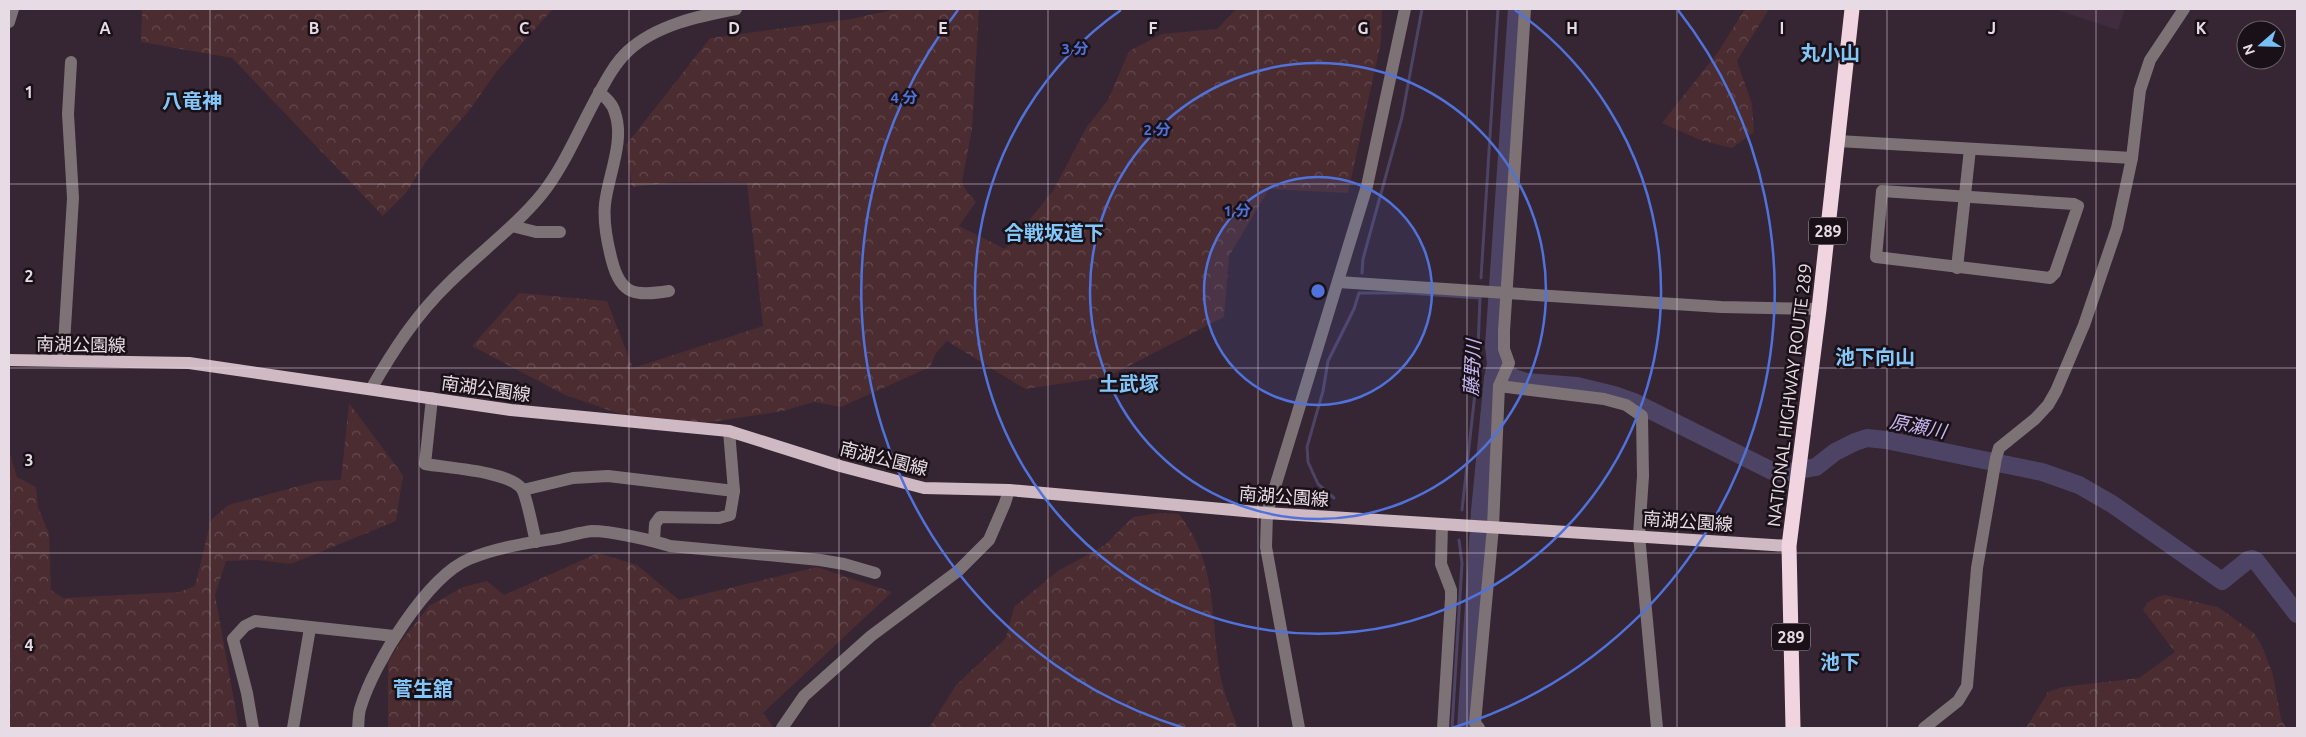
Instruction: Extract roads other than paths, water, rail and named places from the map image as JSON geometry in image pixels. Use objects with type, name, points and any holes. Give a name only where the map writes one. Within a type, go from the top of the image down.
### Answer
[{"type":"highway","name":"NATIONAL HIGHWAY ROUTE 289","points":[[1793,728],[1789,546],[1819,309],[1852,9]]},
{"type":"main road","name":"南湖公園線","points":[[9,360],[189,363],[510,410],[729,430],[840,466],[924,488],[1009,490],[1267,513],[1640,535],[1789,546]]},
{"type":"street","points":[[9,22],[13,9]]},
{"type":"street","points":[[371,389],[397,343],[421,312],[449,283],[512,226],[542,193],[599,92],[619,61],[641,41],[675,24],[708,14],[736,9]]},
{"type":"street","points":[[1298,728],[1266,547],[1267,513],[1367,186],[1405,9]]},
{"type":"street","points":[[1479,728],[1475,723],[1494,527],[1503,376],[1508,358],[1504,349],[1506,294],[1526,9]]},
{"type":"street","points":[[1924,728],[1958,701],[1967,686],[1976,568],[1999,448],[2048,405],[2056,391],[2084,325],[2117,228],[2132,158],[2140,90],[2150,60],[2184,9]]},
{"type":"street","points":[[63,360],[73,198],[68,114],[71,62]]},
{"type":"street","points":[[599,92],[610,103],[617,123],[617,140],[605,204],[604,225],[614,271],[622,286],[636,294],[669,291]]},
{"type":"street","points":[[1838,141],[2132,158]]},
{"type":"street","points":[[1957,268],[1963,197],[1970,149]]},
{"type":"street","points":[[1882,191],[2074,204],[2078,206],[2055,273],[2050,278],[1957,268],[1876,257],[1882,191]]},
{"type":"street","points":[[512,226],[536,232],[560,232]]},
{"type":"street","points":[[1338,282],[1488,294],[1721,307],[1819,309]]},
{"type":"street","points":[[1503,376],[1626,405],[1642,416],[1643,476],[1640,535],[1657,728]]},
{"type":"street","points":[[432,398],[424,464],[502,477],[515,483],[522,490],[536,542]]},
{"type":"street","points":[[654,541],[655,524],[660,517],[719,518],[730,515],[734,491],[729,430]]},
{"type":"street","points":[[522,490],[573,478],[608,476],[734,491]]},
{"type":"street","points":[[782,728],[804,696],[871,636],[958,571],[989,540],[1009,490]]},
{"type":"street","points":[[1442,524],[1442,564],[1451,590],[1443,728]]},
{"type":"street","points":[[358,728],[360,707],[394,636],[414,609],[433,588],[468,559],[591,531],[654,541],[670,546],[828,562],[875,573]]},
{"type":"street","points":[[252,728],[247,693],[233,639],[245,626],[255,621],[394,636]]},
{"type":"street","points":[[293,728],[310,628]]},
{"type":"waterway","points":[[1362,273],[1363,259],[1402,117],[1422,9]]},
{"type":"waterway","points":[[1481,278],[1498,9]]},
{"type":"waterway","name":"藤野川","points":[[1466,728],[1480,511],[1496,364],[1494,346],[1517,9]]},
{"type":"waterway","points":[[1334,498],[1318,484],[1308,462],[1307,447],[1323,391],[1328,361],[1354,309],[1359,293],[1407,293],[1480,298]]},
{"type":"waterway","points":[[1462,510],[1477,375],[1480,297]]},
{"type":"waterway","name":"原瀬川","points":[[1496,364],[1514,378],[1526,382],[1577,386],[1634,402],[1772,471],[1782,473],[1816,467],[1835,452],[1867,438],[1886,440],[2042,472],[2079,485],[2112,504],[2222,581],[2248,560],[2256,561],[2297,614]]},
{"type":"waterway","points":[[1452,728],[1462,563],[1459,540]]},
{"type":"district","name":"丸小山","points":[[1830,52]]},
{"type":"district","name":"八竜神","points":[[192,100]]},
{"type":"district","name":"合戦坂道下","points":[[1054,232]]},
{"type":"district","name":"池下向山","points":[[1875,356]]},
{"type":"district","name":"土武塚","points":[[1129,383]]},
{"type":"district","name":"池下","points":[[1840,661]]},
{"type":"district","name":"菅生舘","points":[[423,688]]}]
